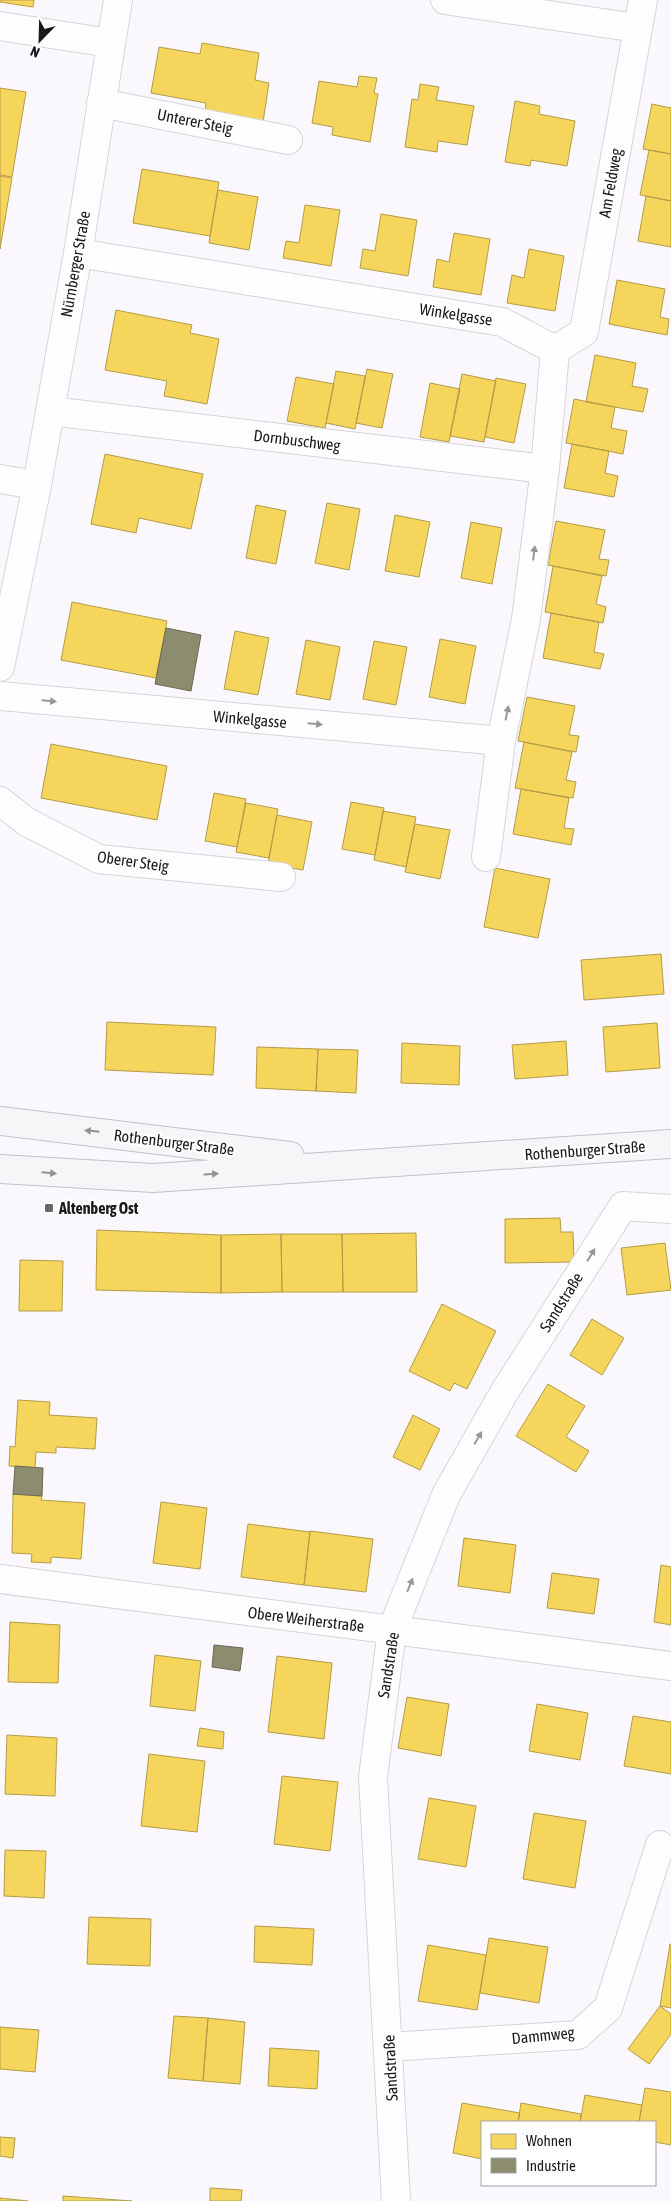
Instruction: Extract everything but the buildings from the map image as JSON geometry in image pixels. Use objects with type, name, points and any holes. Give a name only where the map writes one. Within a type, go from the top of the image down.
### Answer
[{"type":"main road","name":"Rothenburger Straße","points":[[0,1121],[348,1164]]},
{"type":"main road","name":"Rothenburger Straße","points":[[0,1169],[153,1178],[671,1144]]},
{"type":"street","name":"Nürnberger Straße","points":[[0,667],[37,485],[78,253],[118,0]]},
{"type":"street","points":[[445,0],[637,28]]},
{"type":"street","name":"Am Feldweg","points":[[555,350],[584,332],[643,0]]},
{"type":"street","points":[[0,26],[110,42]]},
{"type":"street","name":"Unterer Steig","points":[[101,103],[288,140]]},
{"type":"street","name":"Winkelgasse","points":[[78,253],[502,322],[555,350]]},
{"type":"street","points":[[486,857],[501,741],[526,619],[545,469],[555,350]]},
{"type":"street","name":"Dornbuschweg","points":[[50,411],[545,469]]},
{"type":"street","points":[[0,479],[37,485]]},
{"type":"street","name":"Winkelgasse","points":[[0,696],[501,741]]},
{"type":"street","name":"Oberer Steig","points":[[0,801],[27,822],[99,859],[281,877]]},
{"type":"street","name":"Sandstraße","points":[[396,2201],[373,1777],[392,1630],[446,1495],[505,1391],[623,1206],[671,1209]]},
{"type":"street","name":"Obere Weiherstraße","points":[[0,1579],[671,1666]]},
{"type":"street","name":"Dammweg","points":[[389,2047],[578,2035],[608,2008],[660,1845]]},
{"type":"place","name":"Altenberg Ost","points":[[49,1208]]}]
